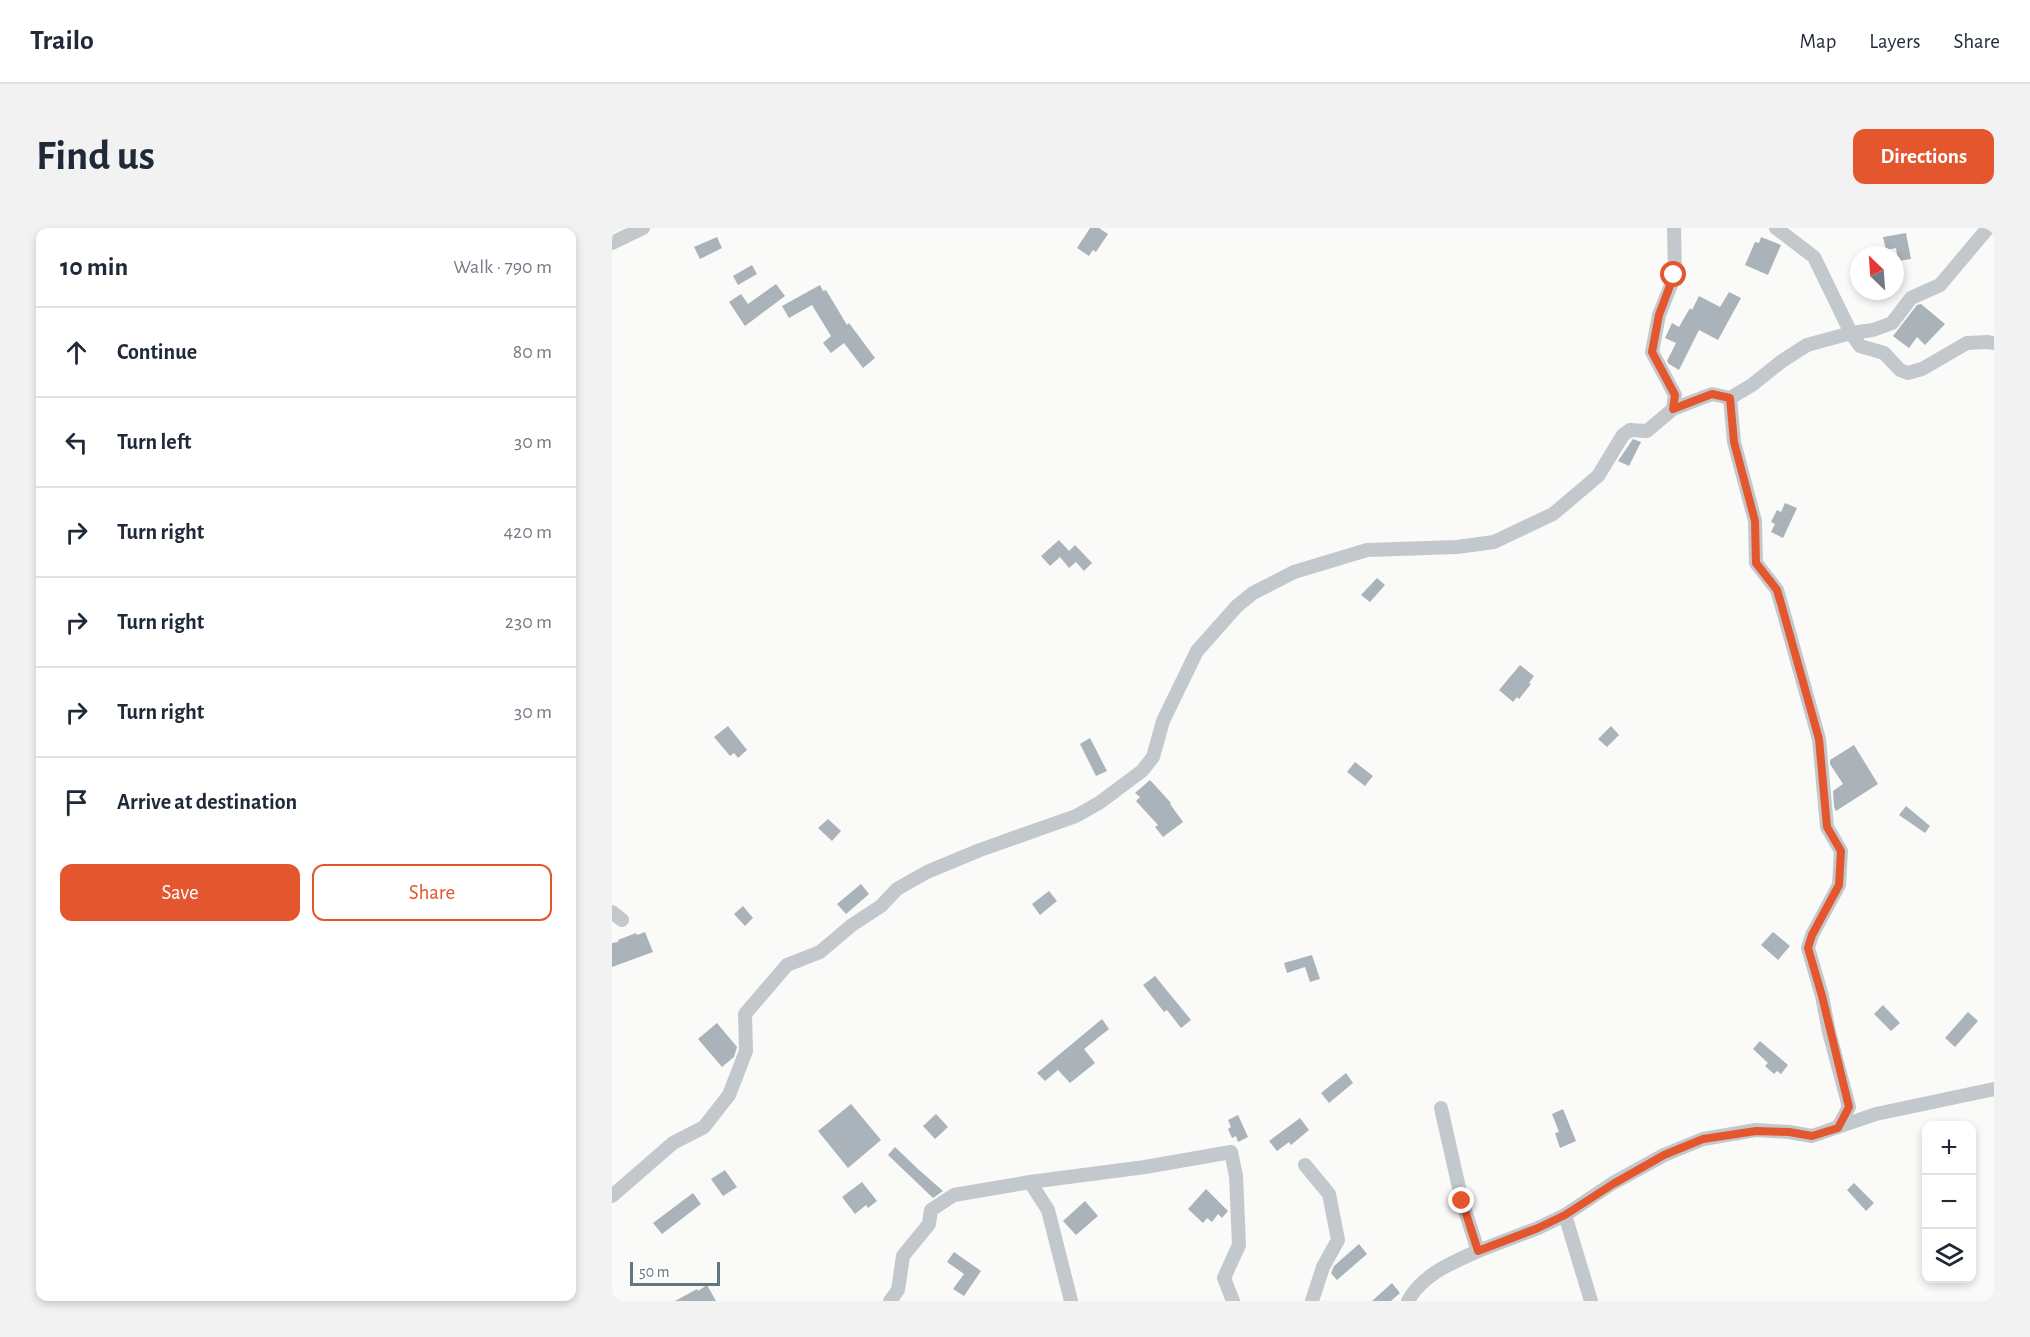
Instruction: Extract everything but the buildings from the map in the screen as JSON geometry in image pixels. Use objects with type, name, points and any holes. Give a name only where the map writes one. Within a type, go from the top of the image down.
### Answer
[{"type":"street","points":[[612,243],[644,228]]},
{"type":"street","points":[[1673,409],[1675,395],[1652,352],[1659,315],[1674,275],[1674,228]]},
{"type":"street","points":[[1776,228],[1814,257],[1851,333],[1860,346],[1884,353],[1900,370],[1908,373],[1922,369],[1967,342],[1994,344]]},
{"type":"street","points":[[612,1196],[673,1143],[704,1127],[729,1095],[746,1051],[745,1014],[787,965],[820,952],[852,925],[881,906],[897,889],[927,872],[980,850],[1076,816],[1099,803],[1142,771],[1153,757],[1163,721],[1197,651],[1237,606],[1253,593],[1294,572],[1367,550],[1457,547],[1494,542],[1553,514],[1598,476],[1623,435],[1630,430],[1647,431],[1673,409],[1712,394],[1730,398],[1807,345],[1851,333],[1873,330],[1892,323],[1911,298],[1941,285],[1988,228]]},
{"type":"street","points":[[1730,398],[1734,442],[1755,521],[1756,563],[1777,590],[1819,739],[1827,827],[1841,851],[1839,885],[1812,935],[1808,948],[1849,1107],[1838,1128]]},
{"type":"street","points":[[1408,1301],[1414,1290],[1443,1266],[1565,1215],[1664,1155],[1703,1139],[1756,1131],[1789,1132],[1812,1136],[1876,1114],[1994,1089]]},
{"type":"street","points":[[1441,1108],[1462,1201],[1478,1251]]},
{"type":"street","points":[[890,1301],[898,1290],[903,1256],[929,1224],[931,1210],[954,1195],[1231,1152],[1236,1176],[1239,1245],[1224,1278],[1233,1301]]},
{"type":"street","points":[[1305,1165],[1329,1194],[1338,1240],[1323,1267],[1312,1301]]},
{"type":"street","points":[[1030,1182],[1048,1210],[1071,1301]]},
{"type":"street","points":[[1565,1215],[1590,1301]]},
{"type":"route","points":[[1462,1201],[1470,1232],[1478,1251],[1565,1215],[1664,1155],[1703,1139],[1756,1131],[1789,1132],[1812,1136],[1838,1128],[1849,1107],[1808,948],[1812,935],[1839,885],[1841,851],[1827,827],[1819,739],[1777,590],[1756,563],[1755,521],[1734,442],[1730,398],[1712,394],[1673,409],[1675,395],[1652,352],[1659,315],[1674,275]]}]
